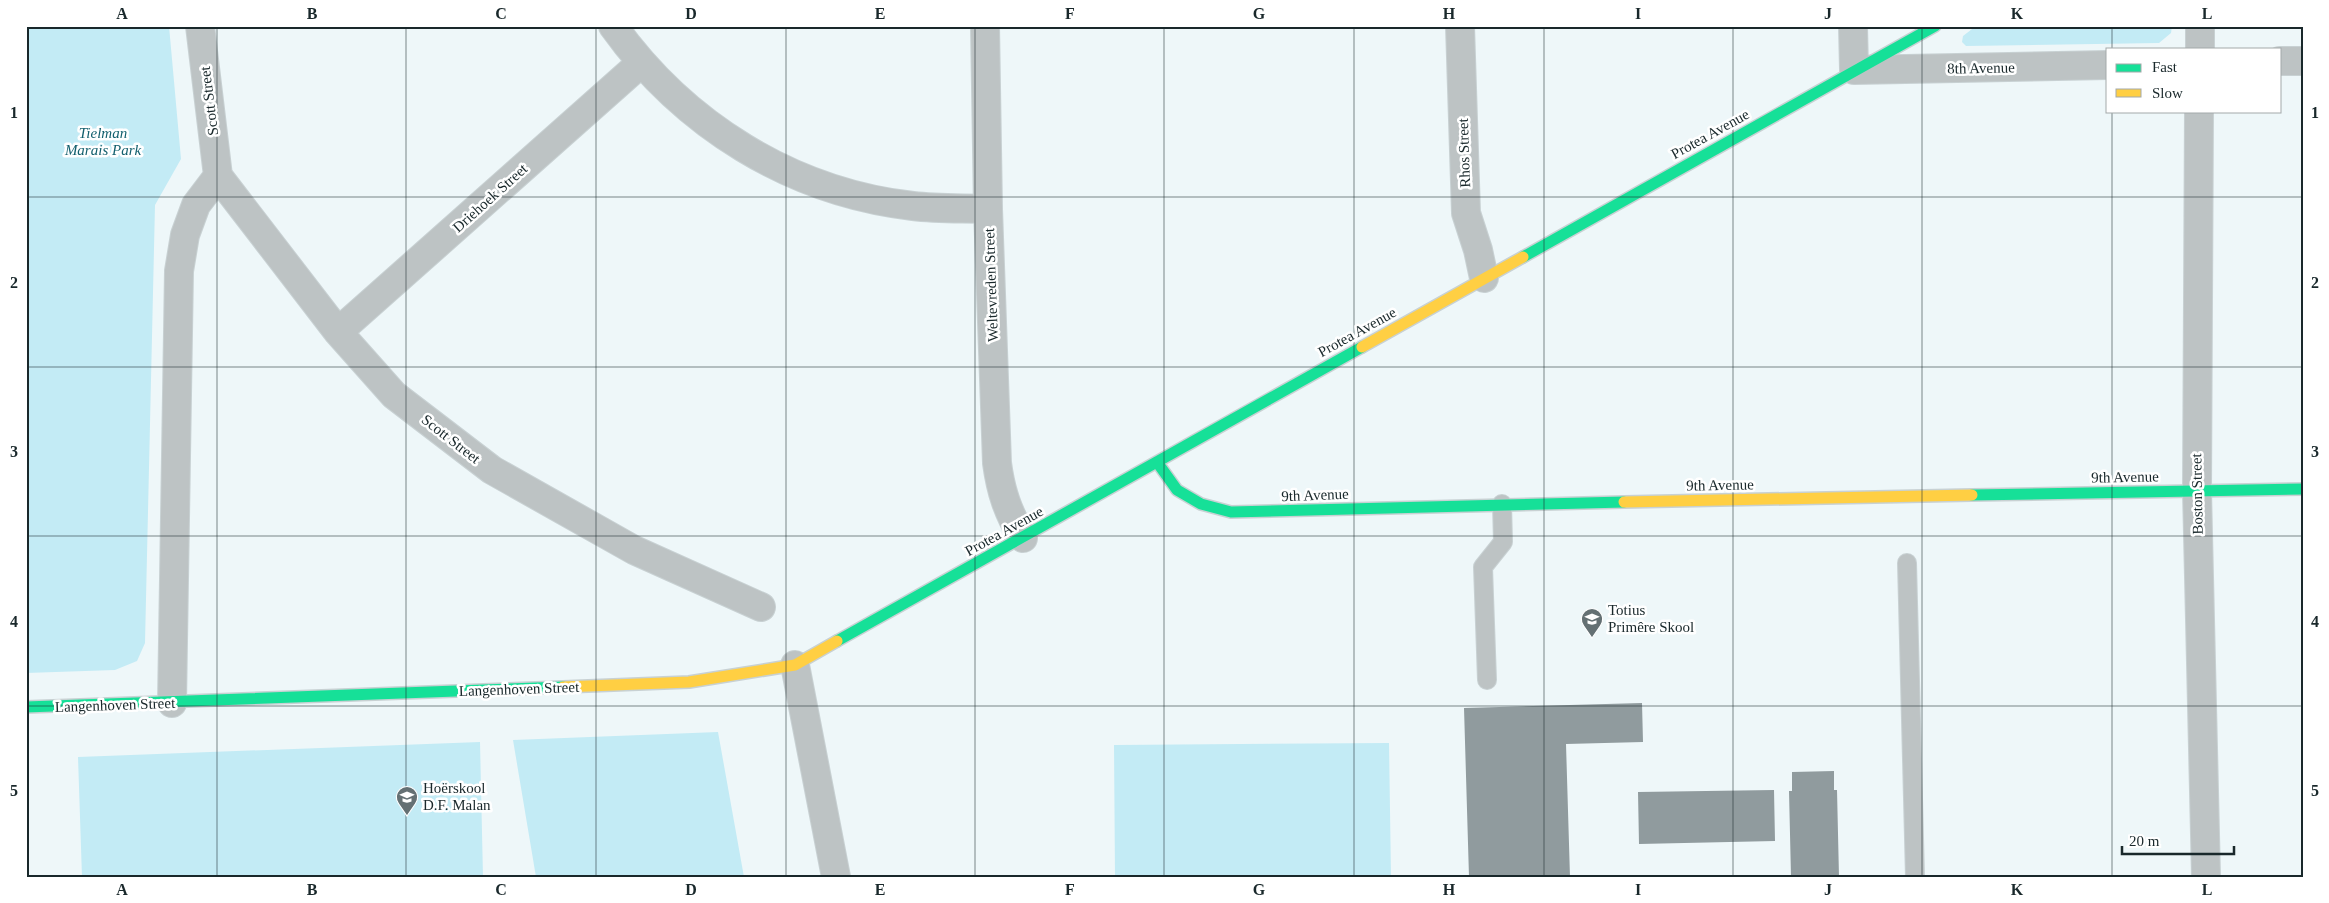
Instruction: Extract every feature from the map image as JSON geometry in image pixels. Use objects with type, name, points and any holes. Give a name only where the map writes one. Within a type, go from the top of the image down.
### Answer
[{"type":"street","name":"Scott Street","points":[[200,26],[218,176],[338,332],[394,395],[492,470],[634,550],[761,607]]},
{"type":"street","points":[[613,26],[641,63],[672,95],[707,124],[744,149],[784,170],[826,187],[869,199],[914,206],[988,209]]},
{"type":"street","name":"Weltevreden Street","points":[[985,26],[988,209],[997,463],[1001,491],[1009,512],[1023,538]]},
{"type":"street","name":"Rhos Street","points":[[1460,26],[1466,213],[1478,250],[1484,278]]},
{"type":"street","points":[[1854,26],[1854,70]]},
{"type":"street","name":"Protea Avenue","points":[[795,665],[1935,26]]},
{"type":"street","points":[[2200,26],[2200,48]]},
{"type":"street","points":[[2282,61],[2303,61]]},
{"type":"street","name":"Driehoek Street","points":[[338,332],[641,63]]},
{"type":"street","name":"8th Avenue","points":[[1854,70],[2106,65]]},
{"type":"street","name":"Boston Street","points":[[2200,112],[2197,491],[2206,877]]},
{"type":"street","points":[[172,703],[179,271],[185,236],[196,205],[218,176]]},
{"type":"street","name":"9th Avenue","points":[[1157,462],[1177,490],[1201,504],[1231,512],[1502,504],[2303,489]]},
{"type":"street","points":[[795,665],[836,877]]},
{"type":"street","name":"Langenhoven Street","points":[[26,707],[172,703],[689,682],[795,665]]},
{"type":"lane","points":[[1487,680],[1483,567],[1503,542],[1502,504]]},
{"type":"lane","points":[[1906,563],[1916,877]]},
{"type":"green space","name":"Tielman Marais Park","points":[[26,26],[169,26],[181,159],[155,205],[145,643],[137,661],[115,670],[26,673]]},
{"type":"green space","points":[[1976,26],[2172,26],[2171,33],[2159,43],[1966,46],[1962,42],[1963,36]]},
{"type":"green space","points":[[718,732],[744,877],[536,877],[513,740]]},
{"type":"green space","points":[[480,742],[483,877],[82,877],[78,757]]},
{"type":"green space","points":[[1389,743],[1391,877],[1115,877],[1114,745]]},
{"type":"building","points":[[1642,703],[1643,742],[1566,744],[1570,877],[1469,877],[1464,708]]},
{"type":"building","points":[[1834,771],[1834,790],[1837,790],[1839,877],[1791,877],[1789,791],[1792,791],[1792,772]]},
{"type":"building","points":[[1774,790],[1775,841],[1639,844],[1638,792]]},
{"type":"traffic: fast","points":[[1523,257],[1935,26]]},
{"type":"traffic: fast","points":[[837,641],[1362,347]]},
{"type":"traffic: fast","points":[[1157,462],[1177,490],[1201,504],[1231,512],[1624,502]]},
{"type":"traffic: fast","points":[[1972,495],[2303,489]]},
{"type":"traffic: fast","points":[[26,707],[563,687]]},
{"type":"traffic: slow","points":[[1362,347],[1523,257]]},
{"type":"traffic: slow","points":[[1624,502],[1972,495]]},
{"type":"traffic: slow","points":[[563,687],[689,682],[795,665],[837,641]]},
{"type":"place","name":"Totius Primêre Skool","points":[[1592,638]]},
{"type":"place","name":"Hoërskool D.F. Malan","points":[[407,816]]}]
